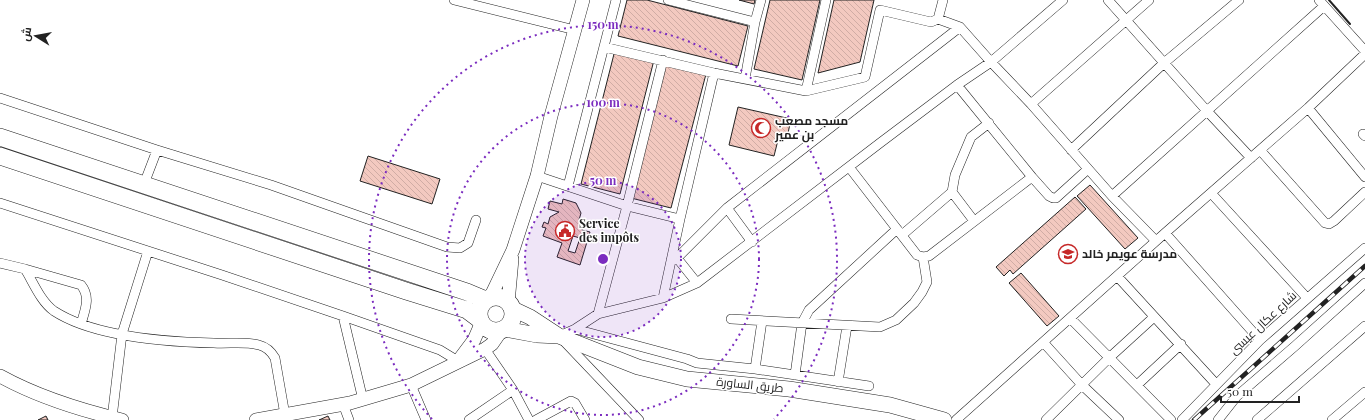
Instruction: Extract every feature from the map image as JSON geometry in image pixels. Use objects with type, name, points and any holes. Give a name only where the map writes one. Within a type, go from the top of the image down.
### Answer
[{"type":"highway","points":[[0,137],[460,290],[488,299],[500,298],[510,306],[512,313],[511,322],[503,330],[490,331],[467,310],[0,156]]},
{"type":"highway","points":[[480,321],[480,308],[488,299]]},
{"type":"main road","points":[[510,306],[559,336]]},
{"type":"main road","points":[[503,330],[537,335],[559,336]]},
{"type":"main road","name":"طريق الساورة","points":[[559,336],[638,366],[687,378],[834,395],[890,405],[944,420]]},
{"type":"street","points":[[454,0],[575,30]]},
{"type":"street","points":[[488,299],[513,250],[537,176],[551,116],[583,0]]},
{"type":"street","points":[[568,186],[616,0]]},
{"type":"street","points":[[668,0],[694,3],[755,22]]},
{"type":"street","points":[[745,80],[755,22],[761,0]]},
{"type":"street","points":[[806,91],[826,0]]},
{"type":"street","points":[[604,47],[745,80],[806,91],[865,77],[883,0]]},
{"type":"street","points":[[938,19],[943,0]]},
{"type":"street","points":[[639,420],[559,336],[575,329],[598,314],[663,298],[697,283],[957,85],[991,62],[1063,0]]},
{"type":"street","points":[[1108,0],[1251,158]]},
{"type":"street","points":[[1031,104],[1149,0]]},
{"type":"street","points":[[1071,150],[1164,63],[1238,0]]},
{"type":"street","points":[[1112,196],[1207,111],[1321,3],[1365,51]]},
{"type":"street","points":[[880,10],[931,22],[938,19],[960,27],[1031,104],[1112,196],[1156,241]]},
{"type":"street","points":[[674,259],[727,208],[960,27]]},
{"type":"street","points":[[956,420],[1165,233],[1308,108],[1365,54]]},
{"type":"street","points":[[598,314],[627,206],[663,60]]},
{"type":"street","points":[[663,298],[674,259],[680,219],[714,73]]},
{"type":"street","points":[[957,85],[1049,196],[1056,198],[1088,169]]},
{"type":"street","points":[[0,98],[156,150],[271,185],[447,247],[460,248],[468,242],[476,220]]},
{"type":"street","points":[[1308,108],[1365,177]]},
{"type":"street","points":[[795,375],[802,323],[809,310],[899,232],[952,192],[955,175],[971,137],[989,123]]},
{"type":"street","points":[[144,184],[156,150]]},
{"type":"street","points":[[1260,150],[1325,223],[1329,224],[1334,221],[1365,192]]},
{"type":"street","points":[[849,167],[917,255],[923,257],[929,256],[1032,177]]},
{"type":"street","points":[[537,176],[627,206],[680,219]]},
{"type":"street","points":[[952,192],[974,221]]},
{"type":"street","points":[[1211,193],[1307,298]]},
{"type":"street","points":[[0,203],[343,316],[440,350],[458,361]]},
{"type":"street","points":[[727,208],[752,242]]},
{"type":"street","points":[[1165,233],[1260,340]]},
{"type":"street","name":"شارع عكال عيسى","points":[[1182,420],[1260,340],[1365,248]]},
{"type":"street","points":[[510,306],[513,250]]},
{"type":"street","points":[[0,376],[19,387],[48,398],[117,419],[122,334],[148,251]]},
{"type":"street","points":[[731,319],[880,328],[896,320],[914,303],[922,292],[927,282],[923,257]]},
{"type":"street","points":[[674,259],[697,283]]},
{"type":"street","points":[[0,262],[81,286],[85,290],[87,296],[87,304],[81,324]]},
{"type":"street","points":[[25,269],[47,305],[55,311],[81,324],[122,334],[164,340],[243,343],[265,346],[275,358],[285,415]]},
{"type":"street","points":[[1117,276],[1181,344],[1216,384]]},
{"type":"street","points":[[1221,418],[1237,396],[1296,346],[1365,283]]},
{"type":"street","points":[[343,316],[363,400]]},
{"type":"street","points":[[1046,420],[1154,316]]},
{"type":"street","points":[[1070,318],[1171,420]]},
{"type":"street","points":[[458,361],[474,340],[480,321]]},
{"type":"street","points":[[755,369],[762,321]]},
{"type":"street","points":[[838,382],[847,326]]},
{"type":"street","points":[[1257,420],[1365,326]]},
{"type":"street","points":[[575,329],[697,363],[755,369],[869,386]]},
{"type":"street","points":[[256,420],[363,400],[411,385],[485,349],[492,344],[503,330]]},
{"type":"street","points":[[1043,342],[1082,385],[1119,420]]},
{"type":"street","points":[[1137,386],[1181,344]]},
{"type":"street","points":[[485,349],[513,390],[529,420]]},
{"type":"street","points":[[411,385],[426,420]]},
{"type":"street","points":[[469,420],[513,390]]},
{"type":"street","points":[[1332,420],[1365,392]]},
{"type":"street","points":[[536,420],[571,401],[575,403],[585,420]]},
{"type":"street","points":[[343,404],[349,420]]},
{"type":"building","points":[[627,0],[647,0],[748,26],[738,66],[618,36]]},
{"type":"building","points":[[739,0],[755,0],[754,4]]},
{"type":"building","points":[[770,0],[820,0],[802,80],[754,69]]},
{"type":"building","points":[[834,0],[874,0],[860,62],[818,73]]},
{"type":"building","points":[[615,50],[654,60],[620,194],[581,184]]},
{"type":"building","points":[[666,63],[706,74],[671,208],[631,198]]},
{"type":"building","name":"مسجد مصعب بن عمير","points":[[738,107],[791,119],[787,138],[779,136],[774,156],[729,145]]},
{"type":"building","points":[[368,156],[440,179],[432,204],[360,181]]},
{"type":"building","points":[[1090,185],[1138,238],[1125,249],[1077,196]]},
{"type":"building","points":[[1075,197],[1086,209],[1013,274],[1010,270],[1004,276],[996,267]]},
{"type":"building","name":"Service des impôts","points":[[563,199],[576,203],[581,213],[579,220],[584,222],[582,230],[590,232],[580,265],[557,257],[562,243],[543,236],[546,228],[542,227],[544,222],[548,224],[550,217],[559,212],[548,209],[550,201],[562,204]],"holes":[[[573,236],[580,238],[575,253],[568,251]]]},
{"type":"building","points":[[1021,273],[1059,316],[1047,326],[1009,283]]},
{"type":"building","points":[[46,416],[48,420],[38,420]]},
{"type":"building","points":[[328,416],[330,420],[319,420]]},
{"type":"railway","points":[[1194,420],[1365,266]]},
{"type":"wall","points":[[1329,0],[1350,24]]},
{"type":"place","name":"مسجد مصعب بن عمير","points":[[761,128]]},
{"type":"place","name":"Service des impôts","points":[[565,231]]},
{"type":"place","name":"مدرسة عويمر خالد","points":[[1068,254]]}]
